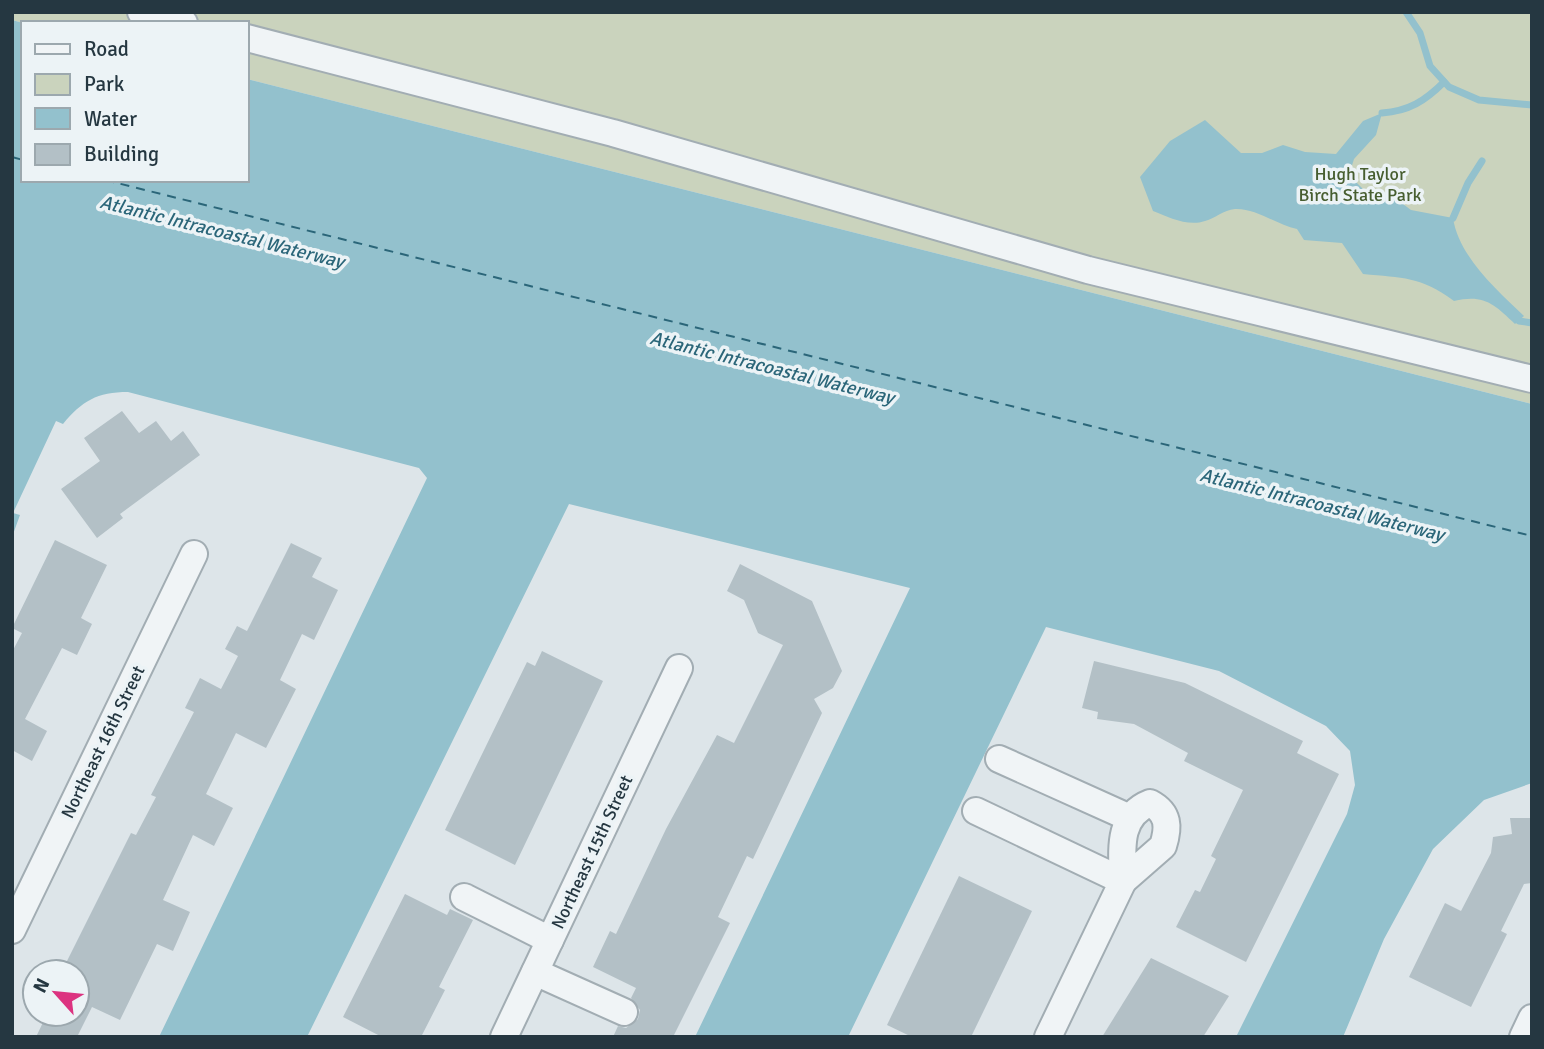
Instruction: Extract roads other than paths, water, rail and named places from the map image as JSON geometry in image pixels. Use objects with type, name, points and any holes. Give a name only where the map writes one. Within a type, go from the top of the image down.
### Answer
[{"type":"street","points":[[141,12],[176,21]]},
{"type":"street","points":[[248,38],[613,133],[1088,270],[1532,379]]},
{"type":"street","name":"Northeast 16th Street","points":[[12,930],[194,554]]},
{"type":"street","name":"Northeast 15th Street","points":[[504,1037],[679,668]]},
{"type":"street","points":[[999,759],[1130,818]]},
{"type":"street","points":[[1048,1037],[1123,881],[1163,846],[1167,834],[1166,819],[1161,809],[1150,803],[1139,807],[1124,828],[1123,881]]},
{"type":"street","points":[[976,811],[1123,881]]},
{"type":"street","points":[[464,897],[550,940]]},
{"type":"street","points":[[535,972],[624,1012]]},
{"type":"street","points":[[1523,1037],[1532,1018]]},
{"type":"water","name":"Atlantic Intracoastal Waterway","points":[[12,20],[21,22],[21,182],[248,182],[248,79],[1532,404],[1532,783],[1484,800],[1433,849],[1384,939],[1343,1037],[1236,1037],[1347,814],[1355,785],[1350,751],[1326,726],[1219,671],[1046,627],[848,1037],[695,1037],[910,588],[569,504],[307,1037],[159,1037],[427,478],[419,468],[128,392],[107,394],[91,399],[63,424],[56,421],[13,513],[20,515],[12,537]]},
{"type":"water","points":[[1382,113],[1376,135],[1354,159],[1349,175],[1367,193],[1395,198],[1411,210],[1453,218],[1471,259],[1491,284],[1524,316],[1515,324],[1488,302],[1473,299],[1454,301],[1421,283],[1363,274],[1342,243],[1304,240],[1297,229],[1251,211],[1235,209],[1198,223],[1165,216],[1153,211],[1140,177],[1170,141],[1205,120],[1241,153],[1262,153],[1283,145],[1305,152],[1336,154],[1363,121]]},
{"type":"waterway","points":[[1406,12],[1420,33],[1430,66],[1449,87],[1479,100],[1532,105]]},
{"type":"waterway","points":[[1382,113],[1416,104],[1444,82]]},
{"type":"waterway","points":[[1453,218],[1468,183],[1482,161]]},
{"type":"waterway","points":[[1519,321],[1532,323]]},
{"type":"park label","name":"Hugh Taylor Birch State Park","points":[[1360,184]]}]
